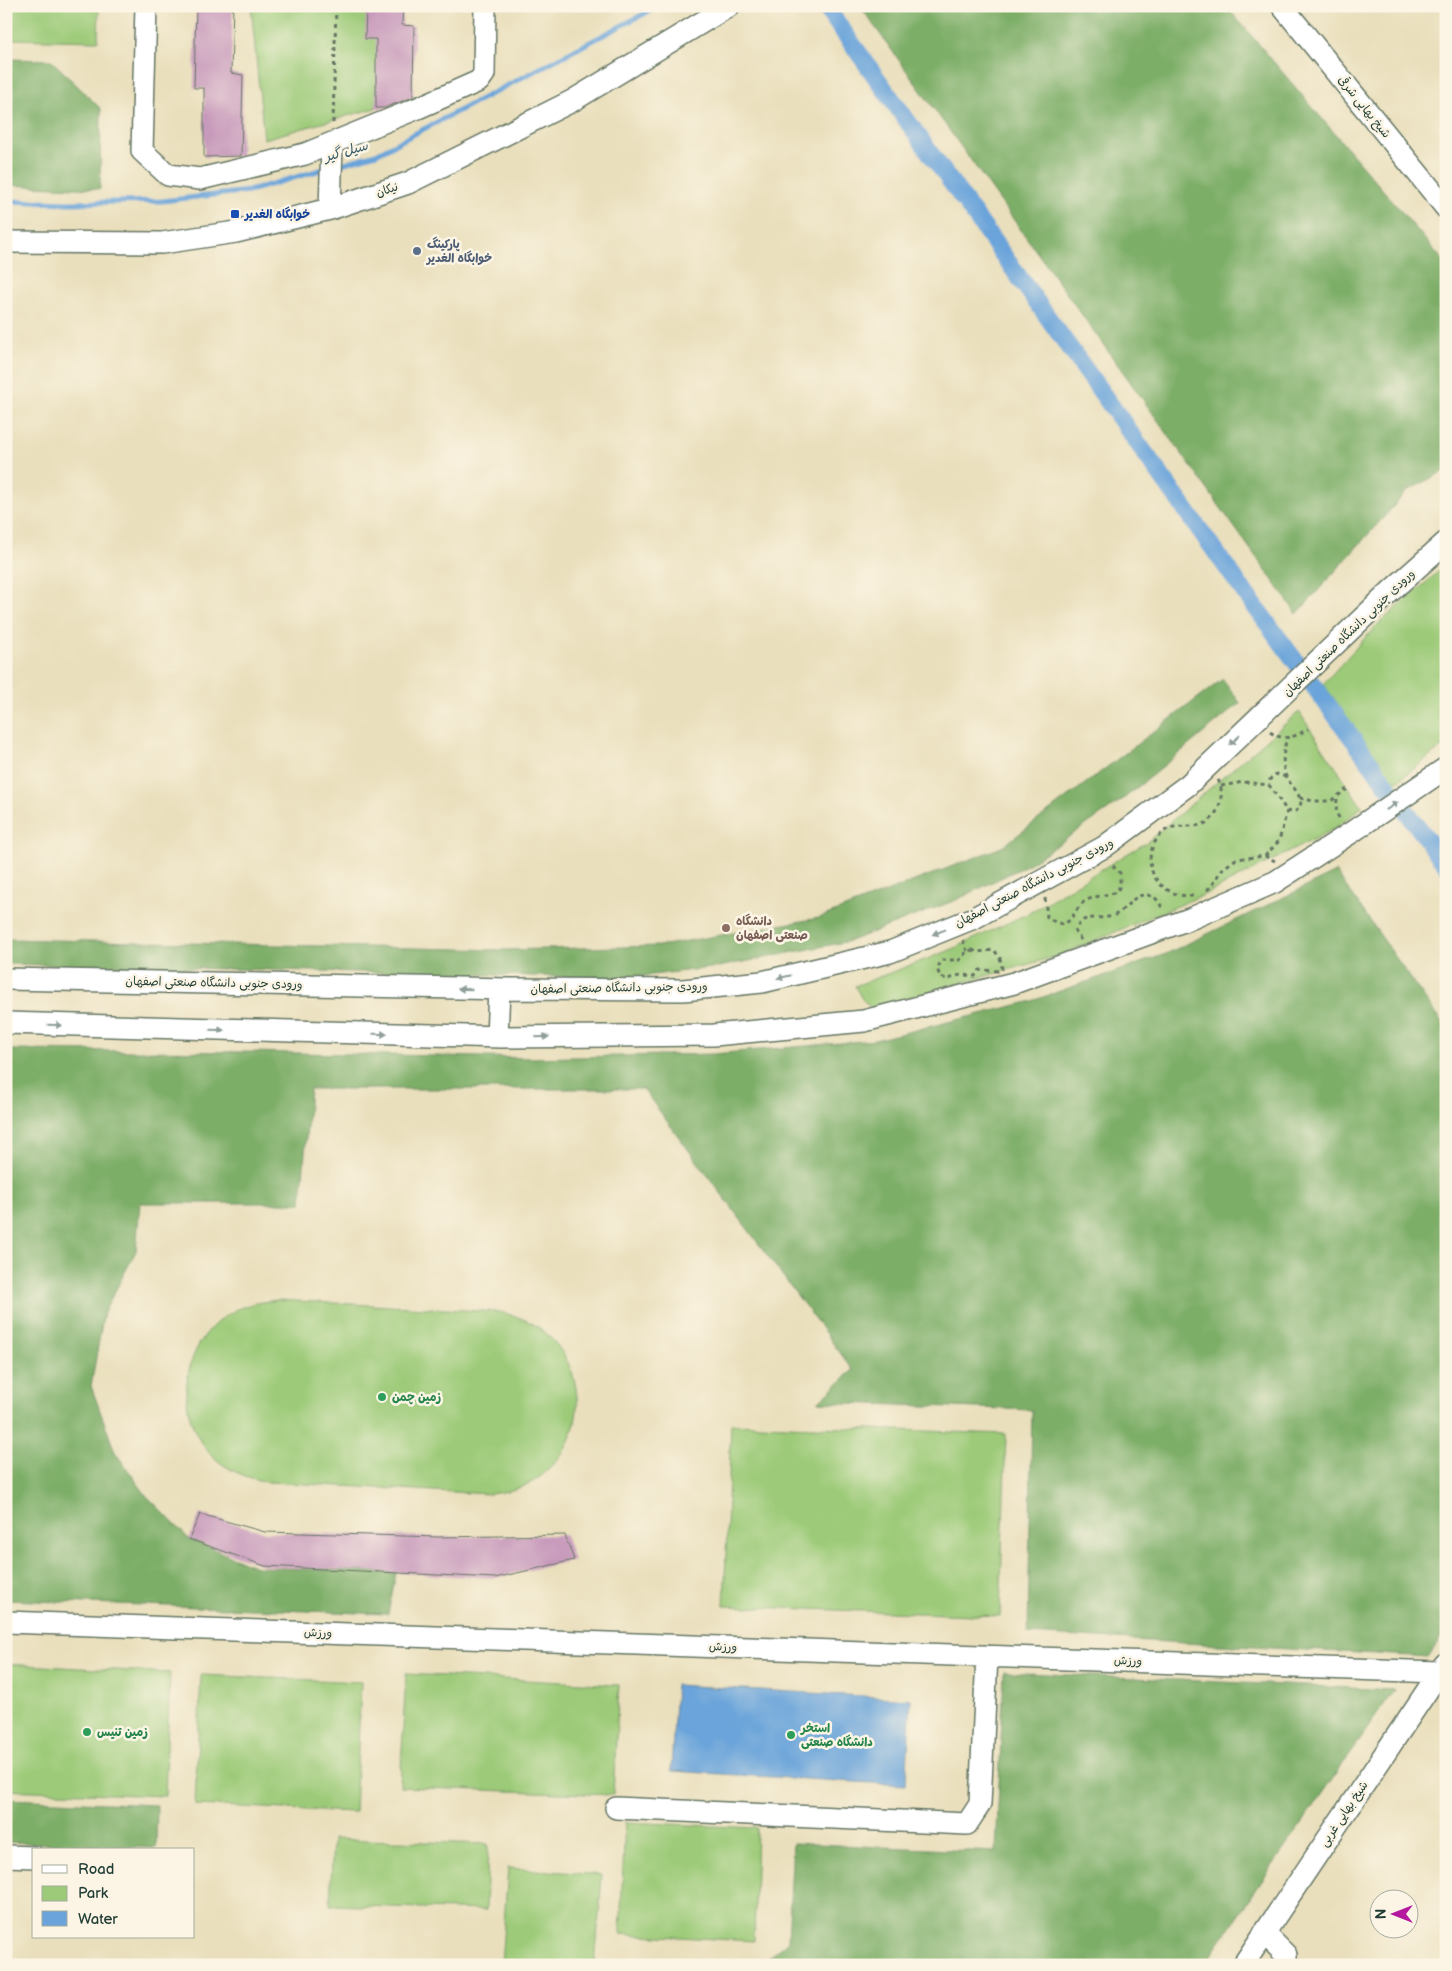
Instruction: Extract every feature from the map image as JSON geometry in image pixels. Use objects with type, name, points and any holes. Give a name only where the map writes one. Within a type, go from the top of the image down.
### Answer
[{"type":"street","points":[[146,6],[142,150],[168,175],[200,179],[305,154],[479,82],[484,74],[485,6]]},
{"type":"street","name":"نیکان","points":[[6,242],[162,243],[236,232],[330,209],[408,183],[563,105],[728,6]]},
{"type":"street","name":"شیخ بهایی شرقی","points":[[1282,6],[1446,208]]},
{"type":"street","points":[[330,209],[332,144]]},
{"type":"street","name":"ورودی جنوبی دانشگاه صنعتی اصفهان","points":[[6,979],[499,989],[683,990],[762,982],[890,952],[974,918],[1104,847],[1188,785],[1392,590],[1446,542]]},
{"type":"street","points":[[6,1023],[497,1037],[714,1035],[864,1021],[1014,983],[1192,918],[1275,882],[1368,822],[1446,768]]},
{"type":"street","points":[[497,1037],[499,989]]},
{"type":"street","name":"ورزش","points":[[6,1622],[986,1656],[1443,1668]]},
{"type":"street","points":[[616,1808],[967,1824],[980,1804],[986,1656]]},
{"type":"street","name":"شیخ بهایی غربی","points":[[1243,1965],[1443,1668]]},
{"type":"street","points":[[6,1856],[32,1857]]},
{"type":"street","points":[[1264,1933],[1286,1955],[1286,1965]]},
{"type":"path","points":[[332,144],[336,6]]},
{"type":"path","points":[[1256,721],[1277,736],[1287,738],[1291,738],[1308,729]]},
{"type":"path","points":[[1287,738],[1282,761],[1286,777],[1300,798],[1301,804],[1293,812],[1287,812]]},
{"type":"path","points":[[1200,894],[1185,896],[1165,889],[1156,881],[1151,868],[1151,851],[1161,834],[1172,826],[1196,827],[1204,824],[1213,816],[1219,805],[1222,786],[1210,765]]},
{"type":"path","points":[[1265,856],[1279,840],[1287,812],[1269,785],[1270,779],[1276,774],[1286,777]]},
{"type":"path","points":[[1222,786],[1244,782],[1269,785]]},
{"type":"path","points":[[1300,798],[1313,801],[1331,801],[1347,789]]},
{"type":"path","points":[[1042,880],[1048,917],[1062,924],[1071,919],[1084,901],[1118,891],[1120,873],[1114,866],[1094,852]]},
{"type":"path","points":[[1205,892],[1212,886],[1221,870],[1228,863],[1236,859],[1265,856],[1277,862],[1288,873]]},
{"type":"path","points":[[1096,953],[1079,938],[1076,931],[1078,924],[1084,919],[1114,916],[1135,897],[1144,895],[1153,897],[1158,901],[1162,908],[1160,930]]},
{"type":"path","points":[[994,950],[1000,958],[1002,969],[998,971],[980,970],[975,976],[970,976],[964,974],[945,980],[940,976],[938,969],[942,960],[960,960],[967,951],[994,950]]},
{"type":"green space","points":[[6,6],[99,6],[98,41],[6,39]]},
{"type":"green space","points":[[251,6],[392,6],[376,108],[264,139]]},
{"type":"green space","points":[[860,6],[1226,6],[1446,264],[1446,470],[1407,491],[1297,614]]},
{"type":"green space","points":[[6,59],[51,60],[101,109],[100,189],[6,185]]},
{"type":"green space","points":[[1446,565],[1446,744],[1395,783],[1323,684],[1376,626]]},
{"type":"green space","points":[[1223,679],[1240,703],[1122,800],[1031,863],[956,900],[850,941],[718,967],[627,978],[6,964],[6,939],[504,950],[659,946],[819,918],[1002,847]]},
{"type":"green space","points":[[1299,712],[1362,807],[1336,828],[1210,892],[1058,956],[871,1008],[862,999],[855,986],[948,951],[1029,913],[1147,842]]},
{"type":"green space","points":[[1336,872],[1446,1029],[1446,1631],[1428,1657],[1028,1634],[1032,1410],[818,1402],[853,1370],[643,1089],[310,1089],[301,1203],[140,1203],[136,1251],[104,1312],[91,1386],[115,1452],[146,1495],[189,1539],[256,1567],[396,1573],[388,1614],[6,1600],[6,1050],[248,1052],[529,1058],[713,1054],[875,1040],[1029,1002],[1166,954]]},
{"type":"green space","name":"زمین چمن","points":[[278,1300],[500,1312],[532,1324],[542,1330],[558,1347],[569,1366],[576,1387],[577,1408],[573,1429],[565,1448],[552,1466],[534,1481],[513,1490],[490,1494],[268,1482],[236,1472],[225,1466],[207,1450],[195,1431],[188,1409],[187,1386],[191,1364],[200,1343],[214,1325],[245,1306]]},
{"type":"green space","points":[[731,1424],[1006,1434],[1000,1616],[724,1606]]},
{"type":"green space","name":"زمین تنیس","points":[[6,1664],[170,1673],[165,1796],[6,1790]]},
{"type":"green space","points":[[1004,1672],[1394,1690],[1204,1965],[761,1965],[788,1941],[793,1843],[996,1852]]},
{"type":"green space","points":[[406,1674],[619,1685],[613,1795],[400,1787]]},
{"type":"green space","points":[[201,1675],[361,1682],[355,1812],[195,1805]]},
{"type":"green space","points":[[6,1799],[157,1805],[156,1848],[6,1842]]},
{"type":"green space","points":[[625,1822],[757,1828],[754,1941],[620,1934]]},
{"type":"green space","points":[[333,1839],[488,1844],[486,1910],[330,1905]]},
{"type":"green space","points":[[508,1868],[602,1875],[595,1965],[501,1965]]},
{"type":"water","name":"استخر دانشگاه صنعتی","points":[[676,1685],[911,1699],[906,1785],[671,1771]]},
{"type":"building","points":[[196,6],[233,6],[231,73],[243,75],[241,156],[204,157],[204,88],[194,88]]},
{"type":"building","points":[[366,6],[403,6],[402,25],[414,26],[413,97],[384,108],[376,108],[376,39],[365,39]]},
{"type":"building","points":[[200,1514],[265,1532],[439,1537],[565,1535],[574,1560],[495,1578],[265,1566],[189,1539]]},
{"type":"waterway","name":"سیل گیر","points":[[338,165],[376,154],[659,6]]},
{"type":"waterway","points":[[825,6],[1245,593],[1446,865]]},
{"type":"waterway","name":"سیل گیر","points":[[6,201],[70,203],[162,201],[249,191],[327,168]]},
{"type":"place","name":"خوابگاه الغدیر","points":[[235,214]]},
{"type":"place","name":"پارکینگ خوابگاه الغدیر","points":[[417,251]]},
{"type":"place","name":"دانشگاه صنعتی اصفهان","points":[[726,928]]},
{"type":"place","name":"زمین چمن","points":[[382,1397]]},
{"type":"place","name":"زمین تنیس","points":[[87,1732]]},
{"type":"place","name":"استخر دانشگاه صنعتی","points":[[791,1735]]}]
